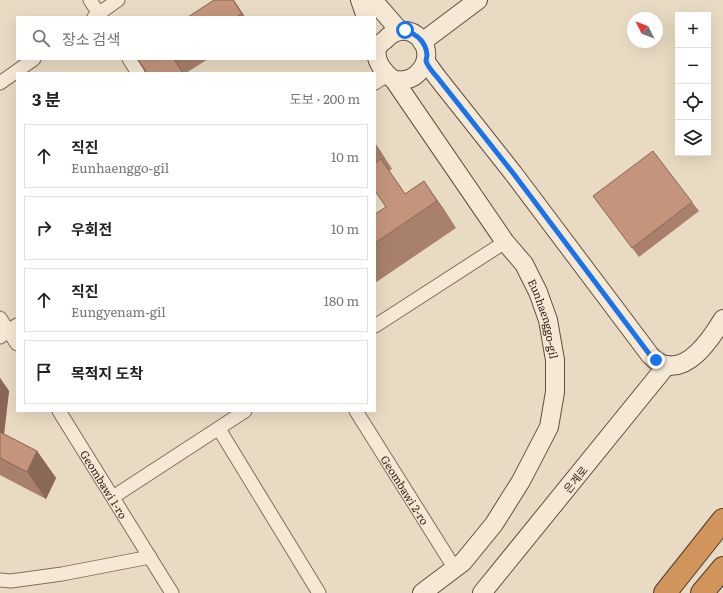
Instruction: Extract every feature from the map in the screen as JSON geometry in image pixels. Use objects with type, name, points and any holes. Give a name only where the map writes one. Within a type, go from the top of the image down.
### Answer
[{"type":"highway","points":[[665,593],[723,520]]},
{"type":"highway","points":[[702,593],[723,568]]},
{"type":"street","points":[[90,0],[98,16],[118,0]]},
{"type":"street","points":[[360,0],[366,16]]},
{"type":"street","points":[[373,0],[399,30],[412,32],[418,36],[427,54],[426,62],[423,68],[412,78],[405,80],[385,79]]},
{"type":"street","points":[[422,42],[478,0]]},
{"type":"street","name":"Eunhaenggo-gil","points":[[399,30],[376,46],[379,63],[385,79],[505,242],[524,264],[538,292],[548,320],[555,360],[555,392],[549,427],[521,481],[494,524],[463,562],[422,593]]},
{"type":"street","points":[[0,82],[33,60]]},
{"type":"street","points":[[129,60],[137,72]]},
{"type":"street","points":[[426,62],[513,173],[650,355],[660,363],[667,365],[675,365],[690,360],[701,351],[723,319]]},
{"type":"street","points":[[376,325],[505,242]]},
{"type":"street","points":[[0,318],[16,342]]},
{"type":"street","name":"은계로","points":[[482,593],[667,365]]},
{"type":"street","name":"Geombawi 1-ro","points":[[60,412],[172,593]]},
{"type":"street","points":[[113,498],[244,412]]},
{"type":"street","name":"Geombawi 2-ro","points":[[357,412],[455,569]]},
{"type":"street","points":[[218,429],[319,593]]},
{"type":"street","points":[[0,580],[11,581],[62,574],[150,557]]},
{"type":"building","points":[[214,0],[233,0],[242,14],[238,16],[190,16]]},
{"type":"building","points":[[139,60],[175,60],[182,72],[146,72]]},
{"type":"building","points":[[653,151],[692,202],[632,248],[593,196]]},
{"type":"building","points":[[381,159],[405,194],[424,181],[437,201],[376,242],[376,213],[386,207],[376,192],[376,162]]},
{"type":"building","points":[[0,432],[37,451],[27,472],[0,458]]},
{"type":"route","points":[[405,30],[418,36],[427,54],[426,62],[437,77],[513,173],[650,355],[656,360]]}]
